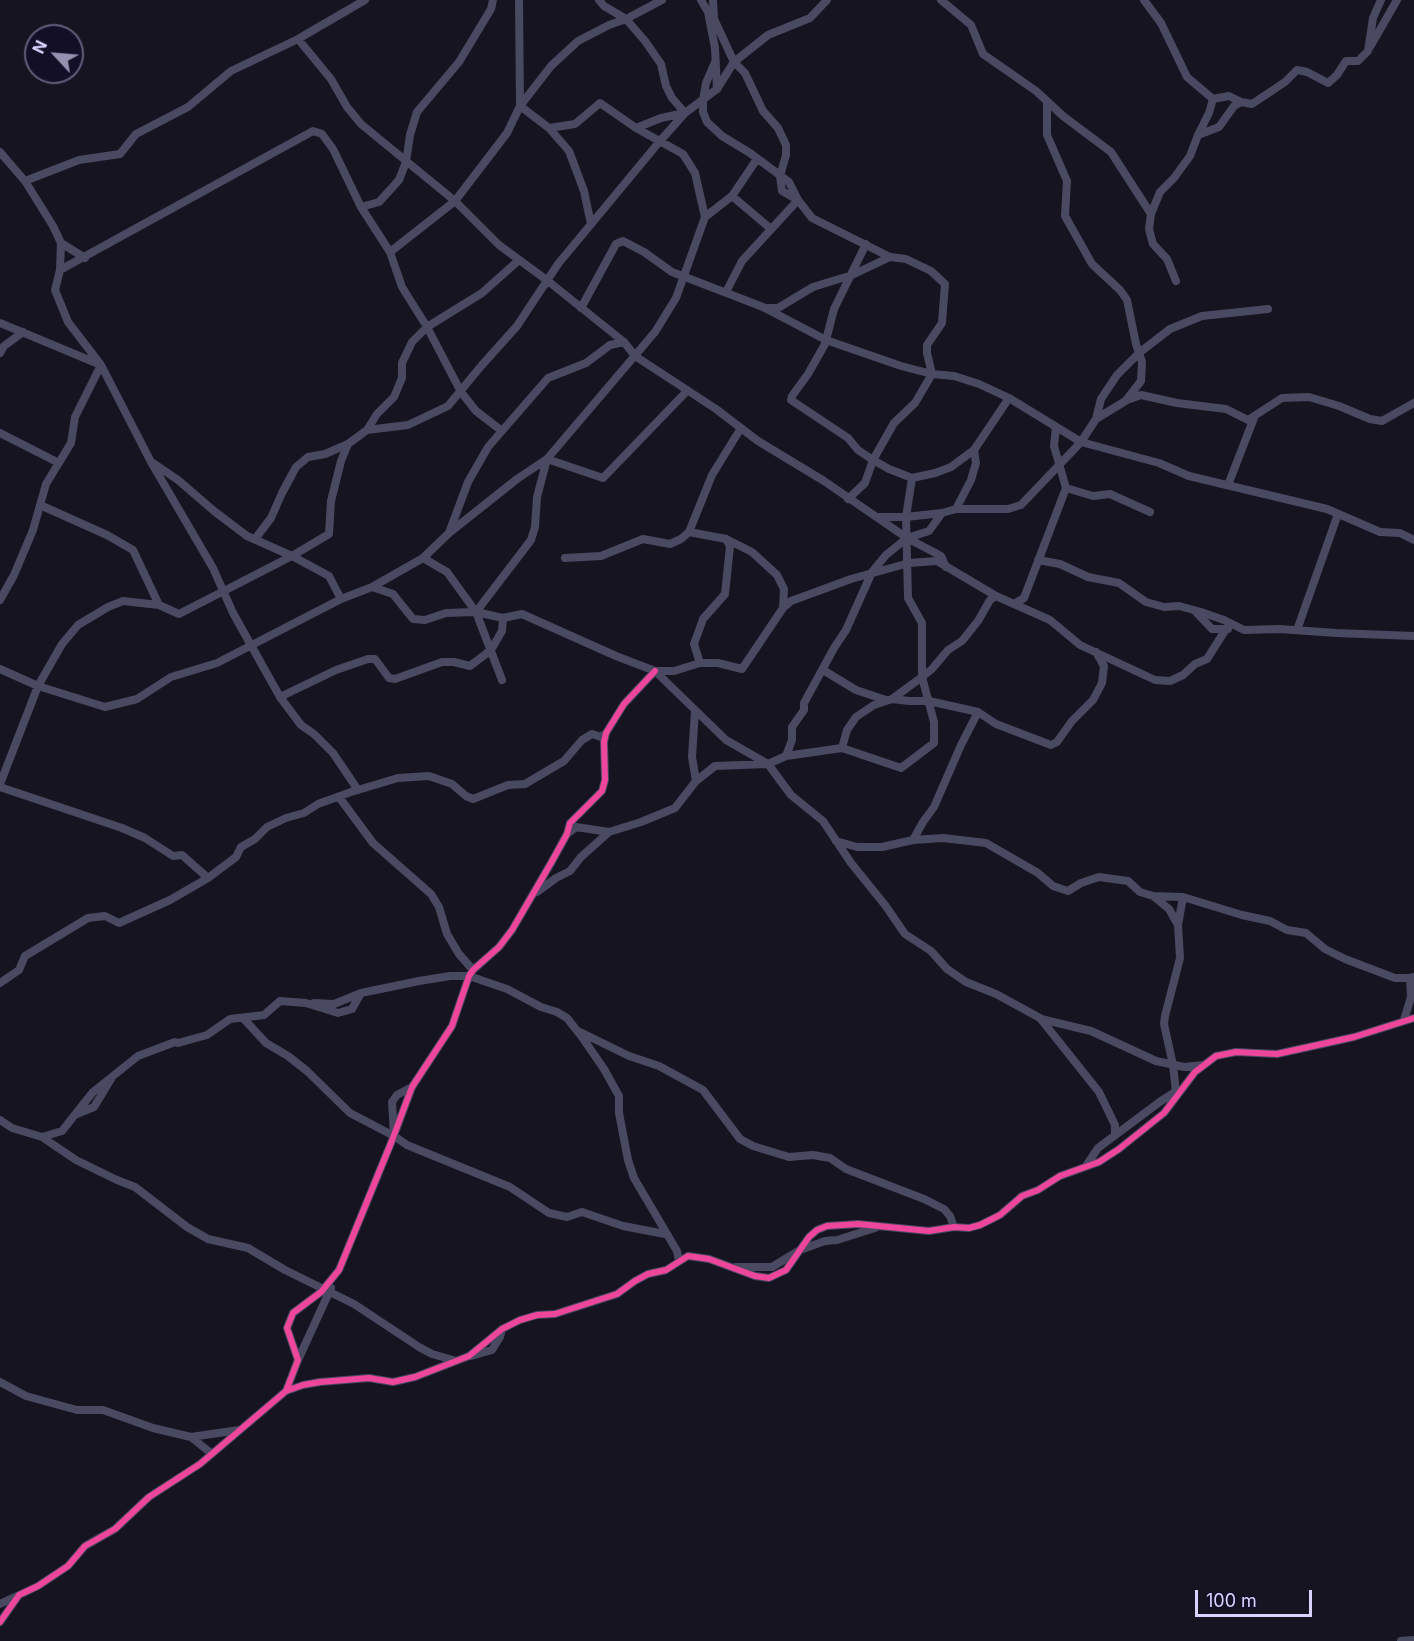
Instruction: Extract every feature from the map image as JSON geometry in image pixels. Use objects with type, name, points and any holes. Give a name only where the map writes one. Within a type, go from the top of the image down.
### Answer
[{"type":"street","points":[[25,181],[79,160],[120,154],[136,134],[188,107],[231,71],[298,39],[365,0]]},
{"type":"street","points":[[362,207],[379,202],[399,180],[406,162],[410,135],[417,112],[459,62],[491,9],[493,0]]},
{"type":"street","points":[[519,0],[520,106]]},
{"type":"street","points":[[390,252],[455,201],[507,133],[520,106],[551,66],[578,41],[662,0]]},
{"type":"street","points":[[701,0],[708,12],[715,48],[717,89]]},
{"type":"street","points":[[713,0],[714,19],[735,62],[745,73],[763,111],[778,128],[786,145],[786,155],[780,176]]},
{"type":"street","points":[[367,430],[413,423],[448,406],[517,326],[558,264],[685,113],[717,89],[735,62],[768,35],[810,18],[827,0]]},
{"type":"street","points":[[941,0],[971,25],[983,54],[1036,91],[1047,103],[1111,152],[1151,214]]},
{"type":"street","points":[[1144,0],[1161,22],[1187,77],[1213,99]]},
{"type":"street","points":[[1368,51],[1373,18],[1381,0]]},
{"type":"street","points":[[1213,99],[1229,96],[1252,104],[1285,82],[1297,70],[1307,72],[1328,83],[1337,75],[1346,60],[1358,61],[1368,51],[1397,0]]},
{"type":"street","points":[[602,3],[609,25]]},
{"type":"street","points":[[602,3],[626,19],[645,41],[661,64],[666,86],[672,98],[685,113]]},
{"type":"street","points":[[298,39],[331,80],[347,107],[361,124],[455,201],[499,245],[624,342],[634,356],[716,409],[758,441],[824,481],[907,538],[941,555],[946,567]]},
{"type":"street","points":[[716,62],[706,83],[703,100],[702,112],[707,122],[722,136],[789,182],[798,200],[812,218],[890,256],[906,259],[931,271],[945,284],[942,323],[927,345],[932,374],[915,403],[894,423],[873,460],[865,483],[848,499]]},
{"type":"street","points":[[1176,281],[1167,259],[1153,244],[1149,229],[1151,214],[1160,192],[1190,156],[1213,99]]},
{"type":"street","points":[[1198,135],[1219,127],[1234,106],[1241,102]]},
{"type":"street","points":[[549,128],[575,124],[600,103],[636,128],[683,154],[695,173],[705,217]]},
{"type":"street","points":[[1047,103],[1047,135],[1067,181],[1065,216],[1092,264],[1120,290],[1127,300],[1142,362],[1141,381],[1127,400]]},
{"type":"street","points":[[520,106],[549,128],[569,151],[584,191],[591,225]]},
{"type":"street","points":[[636,128],[661,118],[685,113]]},
{"type":"street","points":[[60,270],[313,131],[322,134],[333,148],[362,207],[390,252],[402,286],[427,327],[461,392],[476,411],[502,431]]},
{"type":"street","points":[[0,152],[25,181],[61,243],[60,270],[55,290],[68,322],[100,365],[280,697],[301,725],[333,753],[358,790]]},
{"type":"street","points":[[0,669],[38,686],[105,708],[137,699],[171,677],[217,663],[341,599],[372,587],[423,558],[449,533],[517,479],[547,459],[656,332],[676,298],[705,217],[732,196],[757,159]]},
{"type":"street","points":[[732,196],[771,230]]},
{"type":"street","points":[[726,292],[742,261],[798,200]]},
{"type":"street","points":[[581,308],[616,244],[623,241],[644,252],[672,272],[763,307],[826,340],[901,366],[962,379],[1009,398],[1081,442],[1159,463],[1189,476],[1293,500],[1338,514],[1380,531],[1400,533],[1414,540]]},
{"type":"street","points":[[61,243],[85,258]]},
{"type":"street","points":[[866,244],[834,309],[826,340],[791,400],[848,438],[858,450],[873,460],[912,478],[951,467],[974,450],[1009,398]]},
{"type":"street","points":[[763,307],[778,308],[813,287],[852,275],[890,256]]},
{"type":"street","points":[[255,539],[271,518],[296,467],[308,457],[325,454],[348,444],[367,430],[377,414],[394,397],[402,378],[402,363],[412,342],[427,327],[482,292],[519,260]]},
{"type":"street","points":[[876,517],[906,517],[956,509],[1008,509],[1021,505],[1081,442],[1096,420],[1101,399],[1117,375],[1139,353],[1170,329],[1202,316],[1268,309]]},
{"type":"street","points":[[0,323],[100,365]]},
{"type":"street","points":[[0,353],[4,346],[23,332]]},
{"type":"street","points":[[449,533],[468,482],[488,447],[548,378],[586,363],[610,345],[624,342]]},
{"type":"street","points":[[0,600],[30,539],[46,484],[71,443],[75,417],[100,365]]},
{"type":"street","points":[[547,459],[603,478],[687,391]]},
{"type":"street","points":[[1096,420],[1127,400],[1141,395],[1177,403],[1226,409],[1248,420],[1282,398],[1309,397],[1346,408],[1370,419],[1382,421],[1414,403]]},
{"type":"street","points":[[1228,486],[1254,418]]},
{"type":"street","points":[[1014,604],[1024,598],[1066,488],[1054,446],[1056,427]]},
{"type":"street","points":[[565,558],[601,556],[643,539],[670,544],[681,539],[689,532],[712,475],[741,428]]},
{"type":"street","points":[[0,433],[59,464]]},
{"type":"street","points":[[208,878],[182,855],[173,856],[145,838],[0,786],[38,686],[62,644],[78,625],[123,601],[159,605],[179,614],[225,592],[329,534],[331,501],[341,461],[348,444]]},
{"type":"street","points":[[956,509],[971,480],[976,463],[974,450]]},
{"type":"street","points":[[476,612],[531,540],[535,527],[537,496],[547,459]]},
{"type":"street","points":[[151,462],[178,480],[230,523],[255,539],[329,576],[341,599]]},
{"type":"street","points":[[533,895],[570,871],[581,857],[609,832],[675,808],[696,781],[715,766],[768,764],[786,756],[842,748],[902,768],[934,743],[934,722],[922,677],[922,623],[908,598],[909,563],[906,517],[912,478]]},
{"type":"street","points":[[1066,488],[1093,496],[1110,494],[1150,512]]},
{"type":"street","points":[[40,505],[107,535],[133,550],[159,605]]},
{"type":"street","points":[[786,756],[792,740],[792,727],[804,710],[804,703],[846,630],[872,572],[886,555],[907,538],[929,531],[942,513]]},
{"type":"street","points":[[1297,630],[1338,514]]},
{"type":"street","points":[[689,532],[726,539],[752,552],[777,575],[784,589],[783,608]]},
{"type":"street","points":[[700,663],[694,644],[703,619],[725,594],[730,546],[726,539]]},
{"type":"street","points":[[423,558],[447,572],[476,612],[502,680]]},
{"type":"street","points":[[1038,560],[1060,564],[1088,577],[1119,583],[1146,602],[1164,607],[1179,606],[1195,610],[1244,630]]},
{"type":"street","points":[[372,587],[393,594],[413,619],[425,620],[446,613],[476,612],[503,618],[522,614],[655,671],[674,671],[700,663],[718,663],[742,669],[783,608],[791,601],[872,572],[909,563],[937,561],[996,596],[1050,620],[1080,645],[1155,680],[1170,681],[1183,675],[1195,664],[1208,659],[1226,629]]},
{"type":"street","points":[[842,748],[847,730],[856,717],[889,699],[932,669],[948,650],[962,641],[978,621],[990,600],[996,596]]},
{"type":"street","points":[[1195,610],[1212,629],[1297,630],[1414,636]]},
{"type":"street","points":[[280,697],[336,670],[368,659],[375,659],[388,678],[395,679],[442,662],[470,666],[491,650],[502,631],[503,618]]},
{"type":"street","points":[[823,670],[856,690],[889,699],[929,701],[978,712],[996,724],[1051,745],[1058,742],[1072,721],[1093,700],[1102,683],[1104,666],[1096,652]]},
{"type":"street","points":[[655,671],[726,740],[768,764],[791,795],[823,820],[904,934],[931,951],[947,969],[966,982],[996,994],[1040,1018],[1091,1031],[1156,1061],[1184,1067],[1204,1065]]},
{"type":"street","points":[[286,1391],[326,1291],[339,1270],[412,1087],[452,1026],[471,973],[499,947],[533,895],[567,834],[570,823],[602,790],[605,780],[604,742],[606,733],[624,704],[655,671]]},
{"type":"street","points":[[695,711],[692,757],[696,781]]},
{"type":"street","points":[[913,840],[934,807],[978,712]]},
{"type":"street","points":[[0,983],[19,970],[26,956],[88,918],[105,916],[120,923],[170,900],[208,878],[236,857],[241,847],[255,839],[267,827],[304,813],[318,804],[398,778],[429,776],[452,784],[465,796],[473,799],[508,785],[525,784],[564,761],[582,740],[592,734],[601,737],[606,733]]},
{"type":"street","points":[[339,797],[373,843],[431,894],[439,907],[447,934],[471,973]]},
{"type":"street","points":[[567,834],[576,827],[609,832]]},
{"type":"street","points":[[836,841],[857,847],[882,847],[913,840],[944,838],[986,843],[1038,873],[1053,886],[1068,891],[1098,877],[1128,881],[1140,892],[1153,896],[1183,897],[1270,921],[1287,930],[1306,933],[1325,949],[1346,959],[1395,978],[1413,977],[1411,997],[1404,1020]]},
{"type":"street","points":[[1153,896],[1169,909],[1178,925]]},
{"type":"street","points":[[1179,1090],[1164,1024],[1180,958],[1178,925],[1183,897]]},
{"type":"street","points":[[42,1137],[62,1131],[93,1092],[138,1056],[175,1042],[207,1035],[230,1019],[264,1015],[280,1001],[306,1003],[338,1013],[352,1009],[361,993],[471,973],[567,1018],[604,1069],[619,1096],[619,1113],[634,1178],[677,1251],[679,1261]]},
{"type":"street","points":[[243,1018],[266,1043],[307,1071],[350,1113],[394,1136],[407,1146],[487,1176],[510,1187],[549,1213],[567,1217],[582,1212],[623,1226],[665,1234]]},
{"type":"street","points":[[1040,1018],[1099,1092],[1115,1125],[1115,1135]]},
{"type":"street","points":[[0,1604],[58,1574],[85,1546],[115,1529],[149,1497],[200,1464],[286,1391],[320,1382],[369,1378],[393,1382],[415,1377],[469,1356],[502,1329],[520,1320],[537,1315],[555,1314],[617,1294],[648,1274],[666,1270],[688,1256],[709,1259],[755,1276],[769,1278],[786,1270],[817,1230],[827,1226],[858,1224],[929,1231],[954,1227],[969,1228],[989,1222],[1022,1196],[1086,1166],[1100,1162],[1164,1113],[1179,1090],[1216,1056],[1236,1052],[1277,1054],[1354,1037],[1414,1018]]},
{"type":"street","points":[[574,1029],[629,1056],[659,1066],[703,1090],[740,1139],[753,1146],[789,1157],[813,1155],[830,1158],[846,1169],[944,1209],[950,1216],[954,1227]]},
{"type":"street","points":[[394,1136],[392,1102],[397,1095],[412,1087]]},
{"type":"street","points":[[1086,1166],[1098,1148],[1179,1090]]},
{"type":"street","points":[[0,1120],[12,1128],[42,1137],[76,1160],[135,1187],[187,1227],[208,1239],[248,1248],[354,1304],[432,1354],[454,1361]]},
{"type":"street","points":[[800,1250],[825,1240],[837,1240],[859,1231],[882,1226]]},
{"type":"street","points":[[298,1360],[287,1328],[293,1313],[326,1291]]},
{"type":"street","points":[[0,1382],[26,1396],[77,1410],[103,1410],[153,1428],[191,1437],[241,1430]]},
{"type":"street","points":[[191,1437],[212,1454]]},
{"type":"street","points":[[0,1622],[19,1595]]},
{"type":"street","points":[[1401,1641],[1414,1640]]},
{"type":"cycle path","points":[[0,1622],[19,1595],[38,1586],[68,1566],[85,1546],[115,1529],[149,1497],[200,1464],[286,1391],[298,1360],[287,1328],[293,1313],[321,1292],[339,1270],[412,1087],[452,1026],[469,976],[499,947],[512,930],[567,834],[570,823],[602,791],[605,780],[604,742],[606,733],[624,704],[655,671]]},
{"type":"cycle path","points":[[286,1391],[320,1382],[369,1378],[393,1382],[415,1377],[469,1356],[502,1329],[520,1320],[537,1315],[555,1314],[617,1294],[648,1274],[666,1270],[688,1256],[709,1259],[755,1276],[769,1278],[786,1270],[809,1237],[817,1230],[827,1226],[858,1224],[929,1231],[980,1225],[1000,1215],[1022,1196],[1038,1190],[1060,1176],[1099,1162],[1119,1149],[1164,1113],[1195,1072],[1216,1056],[1236,1052],[1277,1054],[1354,1037],[1414,1018]]}]
